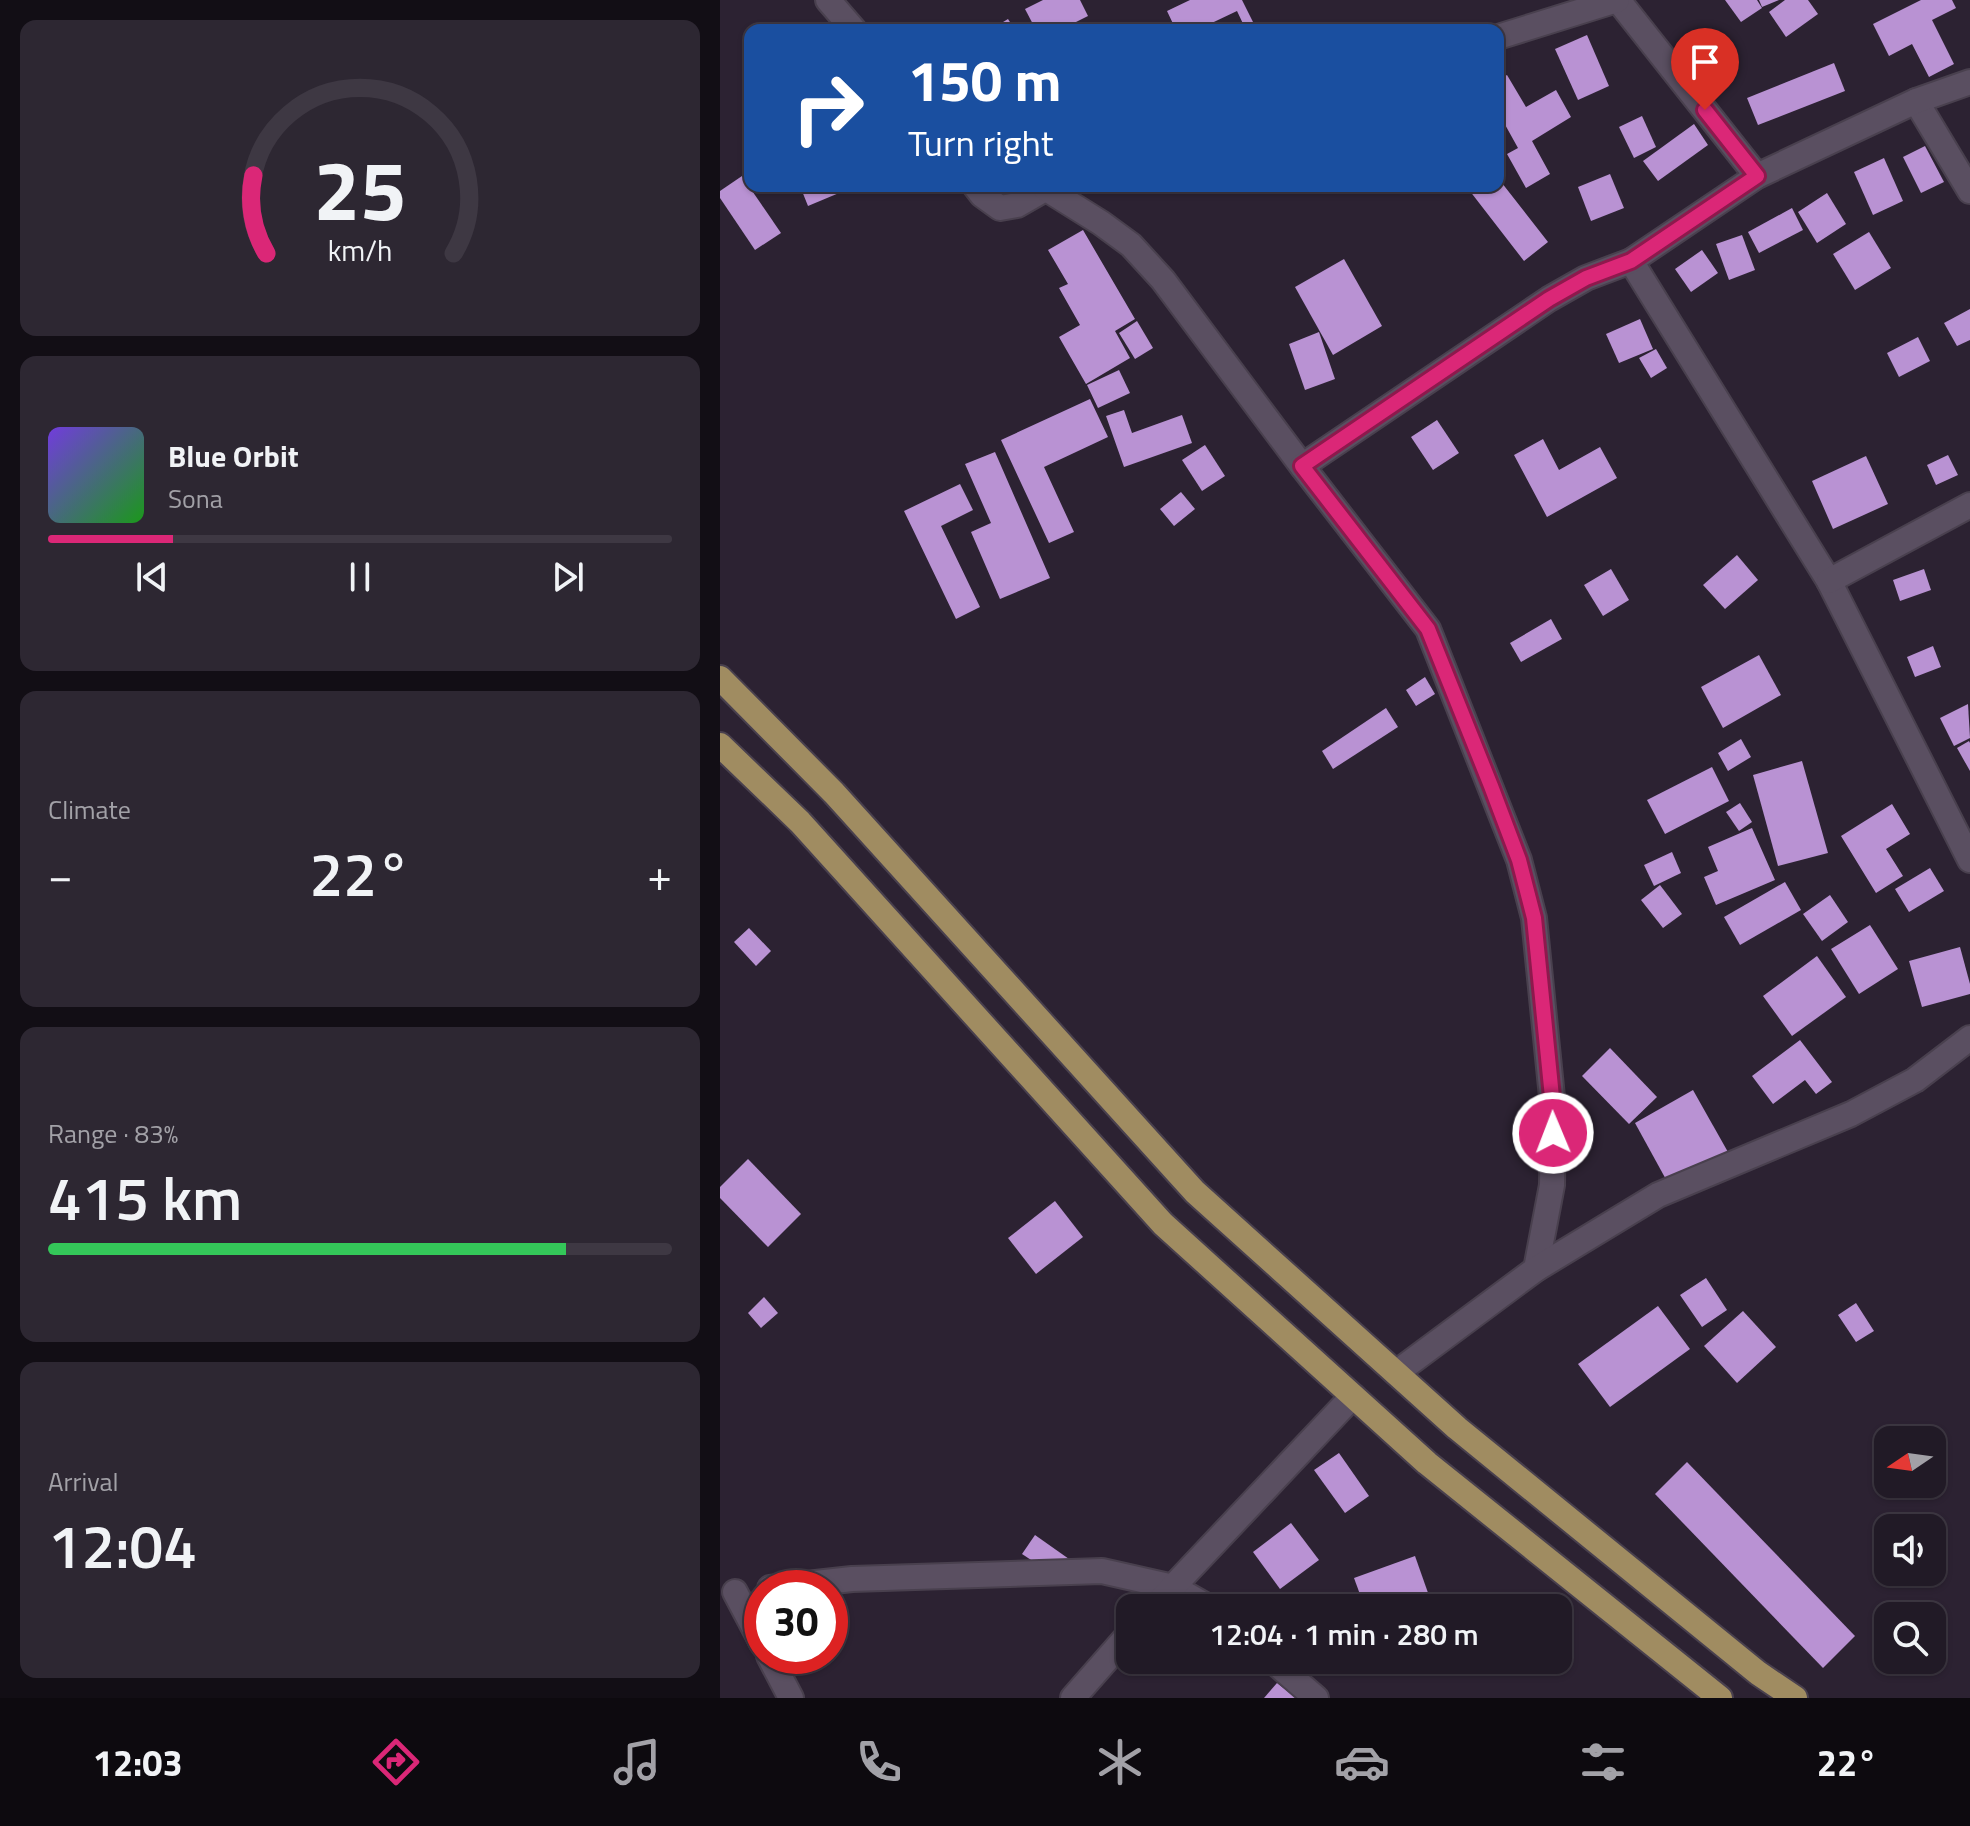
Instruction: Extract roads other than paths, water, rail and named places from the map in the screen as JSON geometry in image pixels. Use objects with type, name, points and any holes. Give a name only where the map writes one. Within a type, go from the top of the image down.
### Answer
[{"type":"main road","points":[[720,678],[834,793],[1195,1192],[1457,1428],[1758,1673],[1795,1698]]},
{"type":"main road","points":[[720,745],[800,822],[1163,1224],[1427,1463],[1720,1698]]},
{"type":"street","points":[[828,0],[849,24]]},
{"type":"street","points":[[1504,35],[1618,0],[1757,176]]},
{"type":"street","points":[[1302,466],[1549,299],[1586,278],[1631,261],[1757,176],[1916,101],[1970,82]]},
{"type":"street","points":[[1916,101],[1970,191]]},
{"type":"street","points":[[980,192],[1000,208],[1017,205],[1039,192]]},
{"type":"street","points":[[1055,192],[1131,245],[1163,280],[1428,629],[1519,860],[1534,918],[1553,1107],[1552,1185],[1536,1269]]},
{"type":"street","points":[[1631,261],[1829,581],[1970,860]]},
{"type":"street","points":[[1829,581],[1970,505]]},
{"type":"street","points":[[1396,1373],[1536,1269],[1658,1195],[1851,1114],[1915,1080],[1970,1038]]},
{"type":"street","points":[[1166,1594],[1353,1396]]},
{"type":"street","points":[[848,1579],[1102,1571],[1173,1587],[1185,1594]]},
{"type":"street","points":[[728,1593],[744,1617]]},
{"type":"street","points":[[1073,1698],[1116,1649]]},
{"type":"street","points":[[778,1674],[791,1698]]},
{"type":"street","points":[[1288,1674],[1316,1698]]}]
